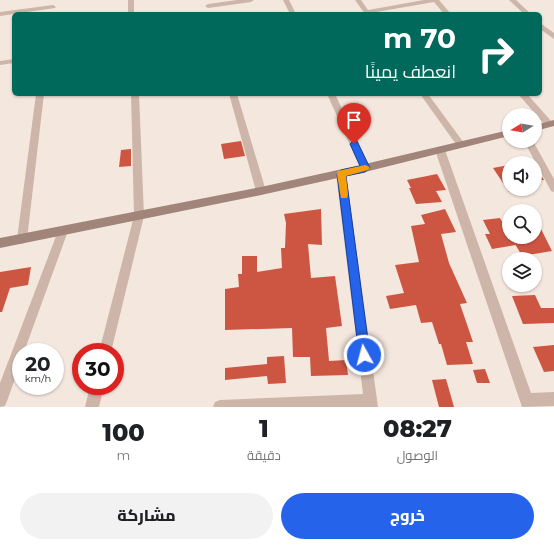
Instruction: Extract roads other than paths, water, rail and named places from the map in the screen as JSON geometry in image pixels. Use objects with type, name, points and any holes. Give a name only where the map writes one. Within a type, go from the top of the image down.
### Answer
[{"type":"street","points":[[131,0],[132,12]]},
{"type":"street","points":[[207,3],[251,0]]},
{"type":"street","points":[[286,0],[292,12]]},
{"type":"street","points":[[358,0],[366,12]]},
{"type":"street","points":[[372,12],[435,0],[446,12]]},
{"type":"street","points":[[512,0],[526,12]]},
{"type":"street","points":[[15,12],[53,7]]},
{"type":"street","points":[[0,14],[12,12]]},
{"type":"street","points":[[542,27],[554,37]]},
{"type":"street","points":[[0,63],[12,61]]},
{"type":"street","points":[[22,239],[40,96]]},
{"type":"street","points":[[107,343],[139,216],[135,96]]},
{"type":"street","points":[[234,96],[261,191]]},
{"type":"street","points":[[332,96],[365,168]]},
{"type":"street","points":[[425,96],[461,145]]},
{"type":"street","points":[[524,96],[552,124]]},
{"type":"street","points":[[542,126],[552,124]]},
{"type":"street","points":[[0,243],[341,174],[502,135]]},
{"type":"street","points":[[532,148],[554,188]]},
{"type":"street","points":[[440,150],[528,403],[554,398]]},
{"type":"street","points":[[220,407],[371,404],[341,174]]},
{"type":"street","points":[[0,400],[63,231]]},
{"type":"street","points":[[92,407],[95,395]]}]
